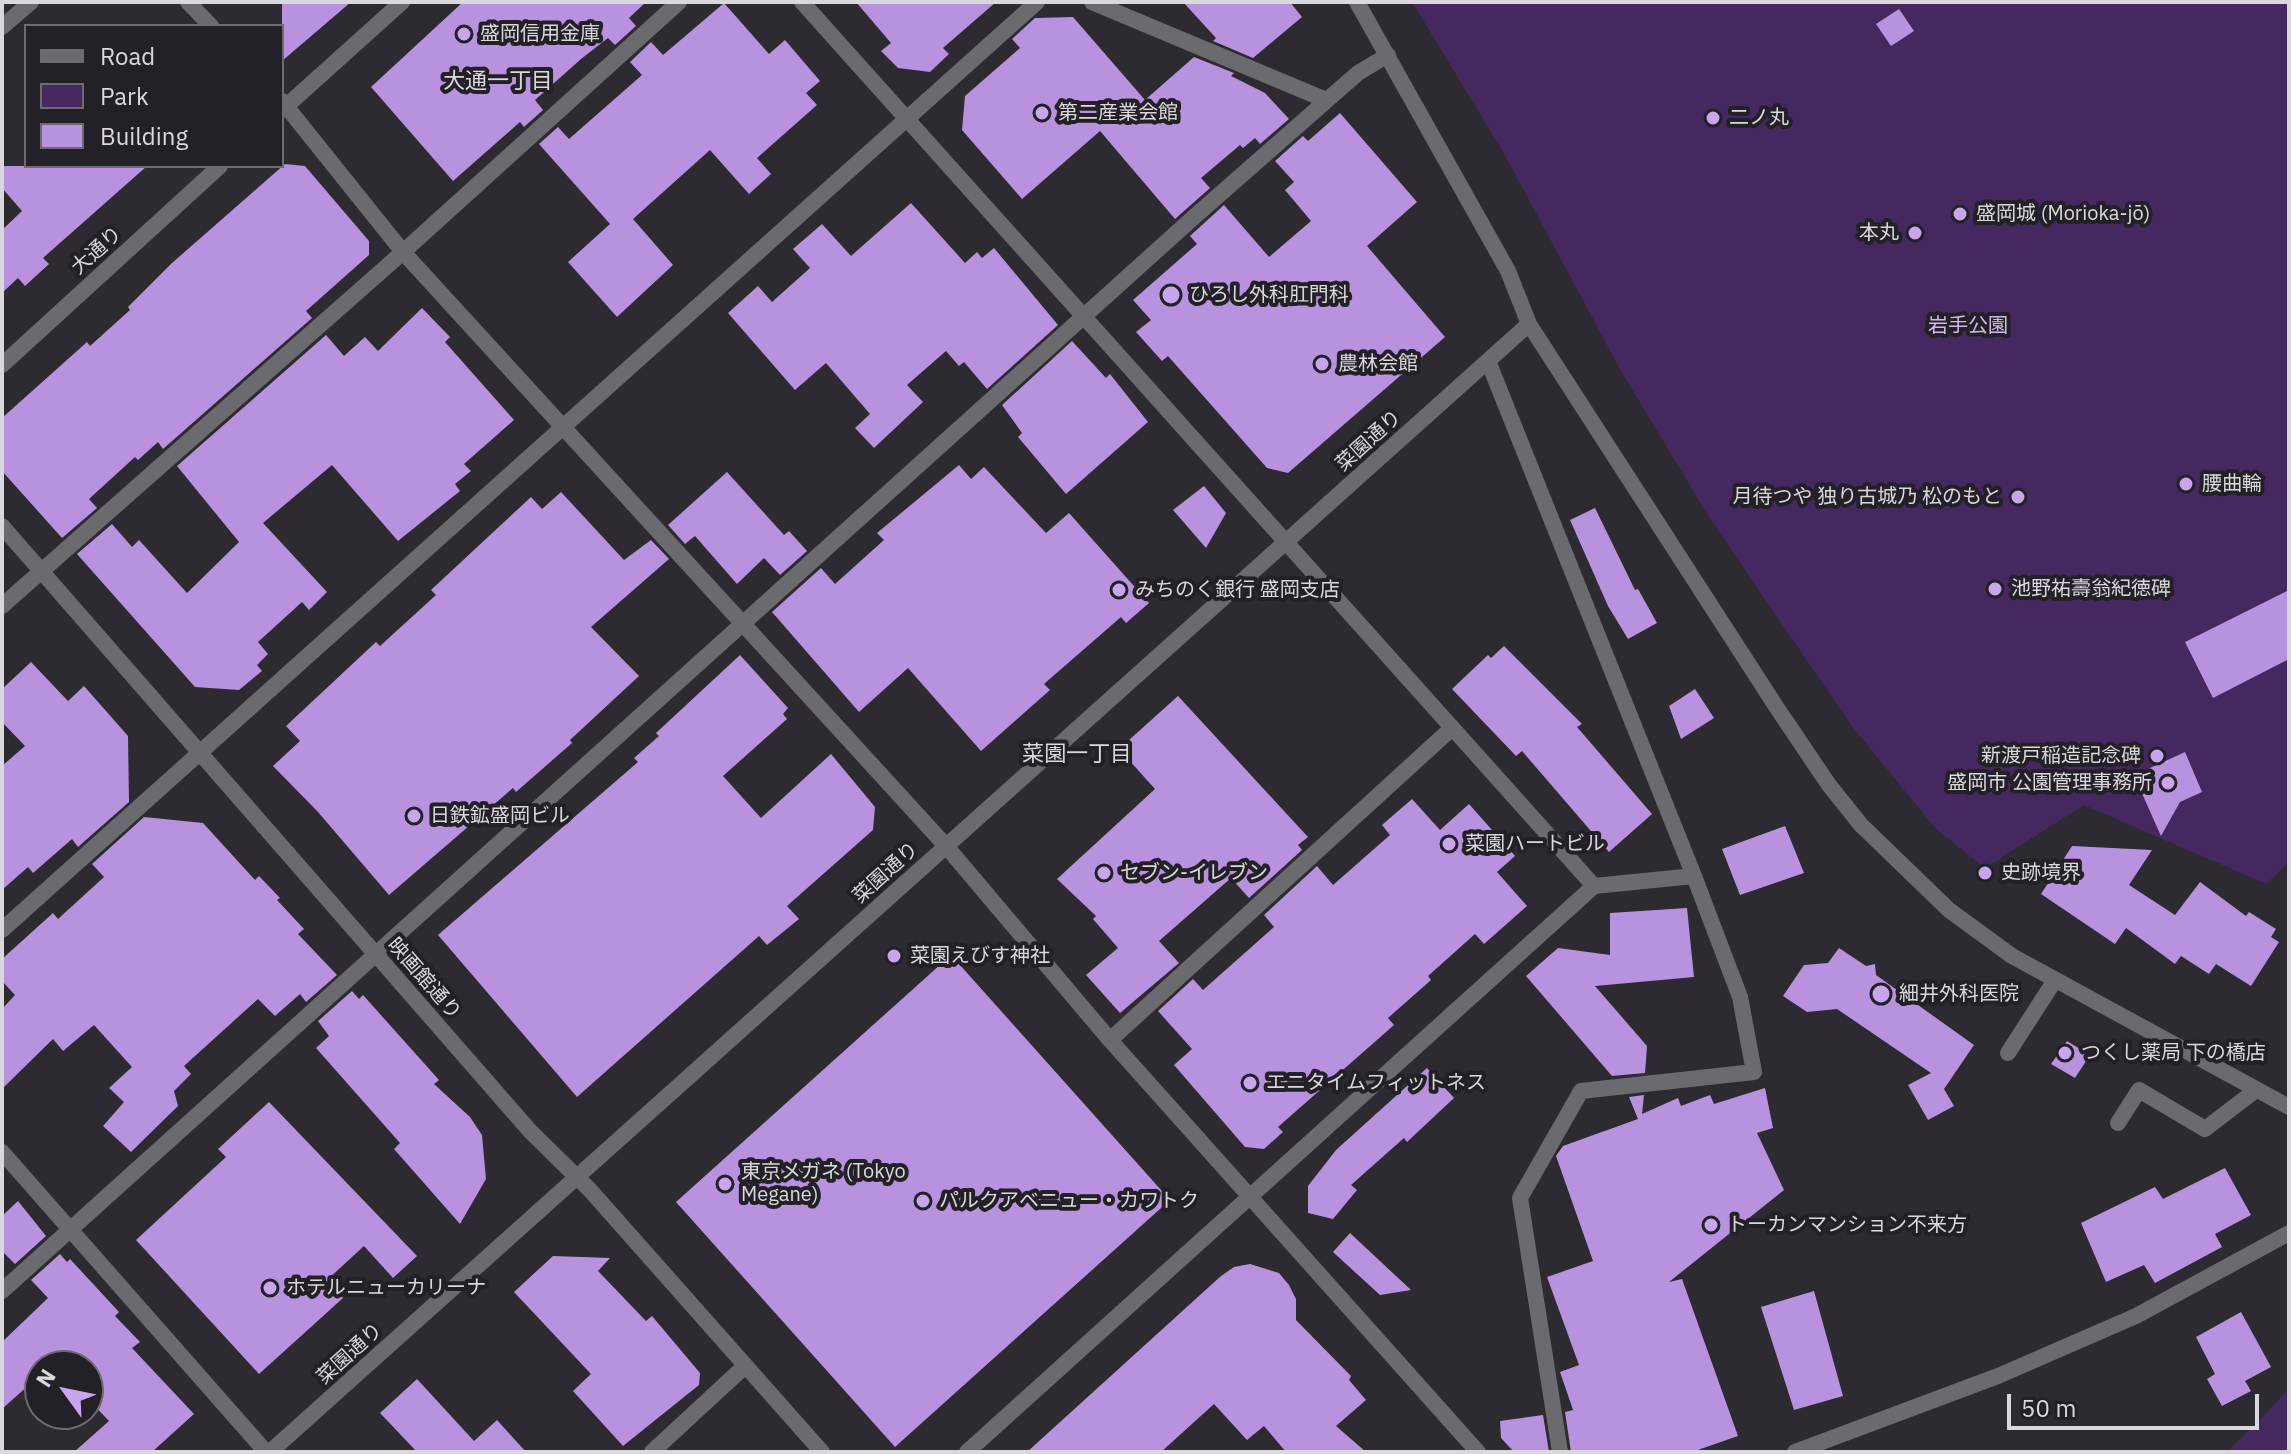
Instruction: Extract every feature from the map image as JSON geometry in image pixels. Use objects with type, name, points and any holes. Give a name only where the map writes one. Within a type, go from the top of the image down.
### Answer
[{"type":"street","points":[[2,27],[31,2]]},
{"type":"street","points":[[188,2],[209,24]]},
{"type":"street","points":[[284,105],[402,2]]},
{"type":"street","points":[[2,606],[403,252],[679,2]]},
{"type":"street","points":[[802,2],[1594,886]]},
{"type":"street","points":[[2,930],[1037,2]]},
{"type":"street","points":[[1092,2],[1326,100]]},
{"type":"street","points":[[1357,2],[1508,271],[1529,324],[1829,785],[1861,825],[1949,910],[2012,956],[2289,1107]]},
{"type":"street","points":[[2,1291],[742,622],[1326,100],[1358,73],[1388,55]]},
{"type":"street","points":[[284,107],[403,252],[946,846],[1110,1040],[1478,1452]]},
{"type":"street","name":"大通り","points":[[2,365],[218,168]]},
{"type":"street","name":"菜園通り","points":[[268,1452],[1529,324]]},
{"type":"street","points":[[1488,361],[1740,997],[1754,1072],[1581,1091],[1520,1198],[1560,1452]]},
{"type":"street","name":"映画館通り","points":[[2,526],[530,1131],[577,1176],[822,1452]]},
{"type":"street","points":[[1110,1040],[1451,729]]},
{"type":"street","points":[[967,1452],[1594,886],[1694,876]]},
{"type":"street","points":[[2008,1053],[2055,980]]},
{"type":"street","points":[[2118,1123],[2139,1090],[2205,1129],[2256,1090]]},
{"type":"street","points":[[2,1152],[268,1452]]},
{"type":"street","points":[[1795,1452],[1998,1376],[2136,1316],[2289,1233]]},
{"type":"street","points":[[652,1452],[744,1367]]},
{"type":"green space","name":"岩手公園","points":[[1412,2],[2289,2],[2289,862],[2266,884],[2084,805],[1985,868],[1936,829],[1851,725],[1709,517],[1620,369],[1502,150]]},
{"type":"green space","points":[[2289,1388],[2289,1452],[2227,1452],[2263,1417]]},
{"type":"building","points":[[282,2],[351,2],[284,59]]},
{"type":"building","points":[[463,2],[646,2],[629,18],[636,26],[615,45],[608,38],[581,59],[535,100],[543,110],[524,127],[520,122],[453,181],[371,87]]},
{"type":"building","points":[[856,2],[996,2],[943,48],[949,54],[930,72],[898,68],[881,51],[891,43]]},
{"type":"building","points":[[1183,2],[1290,2],[1302,17],[1253,58],[1213,41],[1216,38]]},
{"type":"building","points":[[724,3],[769,54],[785,40],[820,81],[806,93],[817,105],[757,158],[771,174],[749,194],[710,150],[633,219],[673,265],[617,317],[568,262],[610,224],[539,144],[558,127],[569,139],[642,75],[630,62],[651,42],[663,55]]},
{"type":"building","points":[[1899,9],[1914,31],[1891,46],[1876,24]]},
{"type":"building","points":[[1073,17],[1145,100],[1194,57],[1234,73],[1231,76],[1265,93],[1289,119],[1260,144],[1255,138],[1243,148],[1240,145],[1201,178],[1210,188],[1175,219],[1100,131],[1022,199],[962,130],[965,96],[1020,48],[1012,39],[1035,18]]},
{"type":"building","points":[[1340,113],[1417,202],[1367,246],[1445,337],[1288,473],[1267,468],[1168,356],[1162,361],[1136,332],[1151,320],[1133,300],[1197,244],[1190,236],[1224,205],[1269,257],[1311,221],[1285,190],[1294,182],[1275,161],[1303,136],[1308,141]]},
{"type":"building","points":[[284,165],[305,166],[369,241],[369,255],[306,311],[312,318],[163,449],[158,442],[138,460],[135,457],[89,499],[97,508],[62,538],[2,471],[2,418],[87,342],[90,346],[130,310],[128,307],[172,263]]},
{"type":"building","points":[[2,166],[145,168],[43,258],[49,264],[25,286],[18,278],[2,293],[2,230],[22,211],[2,188]]},
{"type":"building","points":[[911,203],[965,263],[977,252],[982,258],[994,248],[1058,325],[987,389],[964,362],[959,366],[946,351],[907,385],[923,402],[874,448],[855,428],[870,414],[826,363],[795,390],[728,313],[758,286],[772,302],[810,268],[793,249],[822,224],[851,256]]},
{"type":"building","points":[[422,308],[450,337],[445,342],[514,420],[464,464],[471,471],[455,484],[460,491],[398,541],[332,465],[263,523],[327,592],[309,610],[302,602],[258,642],[268,654],[257,665],[262,671],[239,690],[195,687],[77,554],[112,524],[132,547],[139,540],[187,593],[239,542],[177,466],[326,335],[344,356],[365,337],[378,351]]},
{"type":"building","points":[[1072,341],[1106,378],[1110,374],[1148,422],[1066,494],[1018,437],[1022,433],[1002,405]]},
{"type":"building","points":[[959,465],[971,479],[984,467],[1046,533],[1069,513],[1149,603],[1126,623],[1121,617],[1044,684],[1050,690],[981,751],[908,668],[859,712],[772,612],[821,568],[835,584],[884,540],[877,533]]},
{"type":"building","points":[[727,472],[784,535],[789,531],[807,551],[780,575],[764,558],[737,584],[695,536],[685,544],[668,525]]},
{"type":"building","points":[[1204,486],[1226,513],[1206,548],[1173,510]]},
{"type":"building","points":[[561,492],[624,560],[651,540],[669,559],[591,627],[639,676],[570,740],[572,743],[516,792],[513,788],[389,895],[318,812],[273,766],[300,741],[286,726],[376,642],[380,646],[436,595],[431,590],[531,497],[542,509]]},
{"type":"building","points":[[1595,508],[1635,590],[1638,589],[1657,623],[1628,639],[1608,606],[1570,520]]},
{"type":"building","points":[[2289,590],[2289,659],[2213,698],[2185,642]]},
{"type":"building","points":[[1504,646],[1582,724],[1577,727],[1652,814],[1609,852],[1522,751],[1516,756],[1452,689],[1488,655],[1491,658]]},
{"type":"building","points":[[740,655],[788,708],[783,714],[787,719],[723,776],[761,818],[831,754],[875,807],[873,830],[787,906],[799,919],[767,945],[759,936],[577,1097],[438,935],[638,762],[634,758],[659,736],[656,733]]},
{"type":"building","points":[[31,662],[68,701],[84,686],[128,736],[129,802],[78,847],[72,839],[33,873],[28,867],[2,890],[2,766],[25,746],[2,722],[2,689]]},
{"type":"building","points":[[1695,689],[1714,718],[1681,739],[1669,706]]},
{"type":"building","points":[[1178,696],[1308,837],[1298,845],[1302,850],[1249,898],[1231,878],[1159,941],[1179,963],[1120,1013],[1086,975],[1118,948],[1093,919],[1096,916],[1057,879],[1155,789],[1119,749]]},
{"type":"building","name":"盛岡市 公園管理事務所","points":[[2185,752],[2202,792],[2180,802],[2161,836],[2132,771],[2137,774]]},
{"type":"building","points":[[1412,799],[1440,830],[1469,804],[1515,856],[1497,872],[1527,906],[1484,944],[1475,934],[1428,976],[1431,980],[1388,1018],[1394,1025],[1278,1127],[1283,1132],[1264,1149],[1245,1147],[1174,1065],[1192,1049],[1158,1011],[1193,979],[1203,990],[1274,927],[1264,915],[1317,866],[1333,885],[1390,835],[1382,825]]},
{"type":"building","points":[[144,817],[203,823],[255,880],[259,876],[280,898],[277,900],[304,929],[298,934],[337,975],[306,1002],[300,994],[275,1016],[258,999],[184,1066],[191,1074],[174,1091],[178,1106],[131,1152],[103,1126],[124,1102],[109,1088],[132,1067],[94,1025],[63,1051],[53,1039],[2,1089],[2,1009],[15,995],[2,981],[2,959],[53,913],[58,919],[104,877],[92,864]]},
{"type":"building","points":[[1785,826],[1804,873],[1740,895],[1722,849]]},
{"type":"building","points":[[2072,846],[2152,850],[2129,885],[2175,915],[2200,882],[2246,916],[2249,912],[2276,929],[2271,937],[2279,942],[2251,986],[2216,964],[2209,974],[2181,956],[2175,964],[2126,928],[2115,944],[2041,894]]},
{"type":"building","points":[[1687,908],[1694,977],[1595,986],[1647,1046],[1645,1073],[1612,1076],[1526,976],[1558,948],[1610,955],[1610,913]]},
{"type":"building","points":[[1839,948],[1866,966],[1875,964],[1876,975],[1974,1045],[1944,1089],[1954,1106],[1928,1120],[1908,1085],[1931,1073],[1837,1009],[1807,1012],[1783,996],[1804,965],[1828,963]]},
{"type":"building","name":"パルクアベニュー・カワトク","points":[[951,955],[1170,1200],[895,1447],[676,1202]]},
{"type":"building","points":[[352,991],[359,999],[363,995],[439,1080],[434,1084],[470,1117],[482,1135],[486,1179],[460,1224],[394,1149],[400,1143],[316,1048],[329,1036],[318,1021]]},
{"type":"building","points":[[2067,1041],[2090,1055],[2075,1078],[2051,1064]]},
{"type":"building","points":[[1427,1068],[1454,1098],[1407,1142],[1404,1138],[1351,1185],[1357,1190],[1333,1219],[1308,1213],[1308,1186],[1336,1150]]},
{"type":"building","points":[[1765,1088],[1773,1128],[1757,1133],[1784,1190],[1669,1282],[1682,1279],[1738,1436],[1692,1452],[1571,1452],[1565,1412],[1573,1410],[1560,1372],[1579,1365],[1547,1277],[1593,1261],[1556,1156],[1563,1146],[1638,1119],[1629,1097],[1644,1095],[1642,1114],[1678,1098],[1681,1106],[1710,1095],[1714,1104]]},
{"type":"building","points":[[269,1102],[417,1256],[393,1278],[364,1246],[327,1280],[343,1298],[259,1374],[136,1240],[226,1157],[218,1149]]},
{"type":"building","points":[[2225,1168],[2251,1215],[2215,1234],[2222,1247],[2155,1283],[2144,1265],[2106,1282],[2081,1223],[2155,1187],[2163,1199]]},
{"type":"building","points":[[18,1201],[46,1236],[15,1264],[2,1251],[2,1216]]},
{"type":"building","points":[[1350,1233],[1411,1290],[1380,1295],[1333,1252]]},
{"type":"building","points":[[60,1254],[67,1262],[70,1259],[119,1312],[115,1316],[140,1342],[132,1348],[194,1414],[152,1452],[74,1452],[99,1430],[104,1430],[109,1421],[104,1416],[104,1350],[24,1350],[24,1389],[2,1409],[2,1342],[48,1298],[31,1280]]},
{"type":"building","points":[[553,1256],[610,1258],[598,1271],[646,1321],[652,1316],[700,1373],[699,1385],[623,1446],[573,1391],[591,1374],[514,1292]]},
{"type":"building","points":[[1250,1264],[1279,1273],[1296,1299],[1296,1320],[1351,1376],[1349,1380],[1366,1400],[1336,1426],[1366,1452],[1286,1452],[1264,1426],[1247,1440],[1214,1404],[1161,1452],[1027,1452],[1221,1276],[1234,1267]]},
{"type":"building","points":[[1814,1291],[1843,1396],[1794,1410],[1761,1307]]},
{"type":"building","points":[[2241,1312],[2271,1367],[2245,1381],[2251,1391],[2222,1406],[2207,1379],[2215,1374],[2196,1337]]},
{"type":"building","points":[[417,1379],[474,1441],[497,1420],[526,1452],[417,1452],[380,1413]]},
{"type":"building","points":[[1543,1415],[1549,1452],[1514,1452],[1501,1438],[1500,1421]]},
{"type":"place","name":"盛岡信用金庫","points":[[464,34]]},
{"type":"place","name":"第二産業会館","points":[[1042,113]]},
{"type":"place","name":"二ノ丸","points":[[1713,118]]},
{"type":"place","name":"盛岡城 (Morioka-jō)","points":[[1960,214]]},
{"type":"place","name":"本丸","points":[[1915,233]]},
{"type":"place","name":"ひろし外科肛門科","points":[[1171,295]]},
{"type":"place","name":"農林会館","points":[[1322,364]]},
{"type":"place","name":"腰曲輪","points":[[2186,484]]},
{"type":"place","name":"月待つや 独り古城乃 松のもと","points":[[2018,497]]},
{"type":"place","name":"池野祐壽翁紀徳碑","points":[[1995,589]]},
{"type":"place","name":"みちのく銀行 盛岡支店","points":[[1119,590]]},
{"type":"place","name":"新渡戸稲造記念碑","points":[[2157,756]]},
{"type":"place","name":"盛岡市 公園管理事務所","points":[[2168,783]]},
{"type":"place","name":"日鉄鉱盛岡ビル","points":[[414,816]]},
{"type":"place","name":"菜園ハートビル","points":[[1449,844]]},
{"type":"place","name":"セブン-イレブン","points":[[1104,873]]},
{"type":"place","name":"史跡境界","points":[[1985,873]]},
{"type":"place","name":"菜園えびす神社","points":[[894,956]]},
{"type":"place","name":"細井外科医院","points":[[1881,994]]},
{"type":"place","name":"つくし薬局 下の橋店","points":[[2065,1053]]},
{"type":"place","name":"エニタイムフィットネス","points":[[1250,1083]]},
{"type":"place","name":"東京メガネ (Tokyo Megane)","points":[[725,1184]]},
{"type":"place","name":"パルクアベニュー・カワトク","points":[[923,1201]]},
{"type":"place","name":"トーカンマンション不来方","points":[[1711,1225]]},
{"type":"place","name":"ホテルニューカリーナ","points":[[270,1288]]},
{"type":"district","name":"大通一丁目","points":[[498,82]]},
{"type":"district","name":"菜園一丁目","points":[[1077,755]]}]
